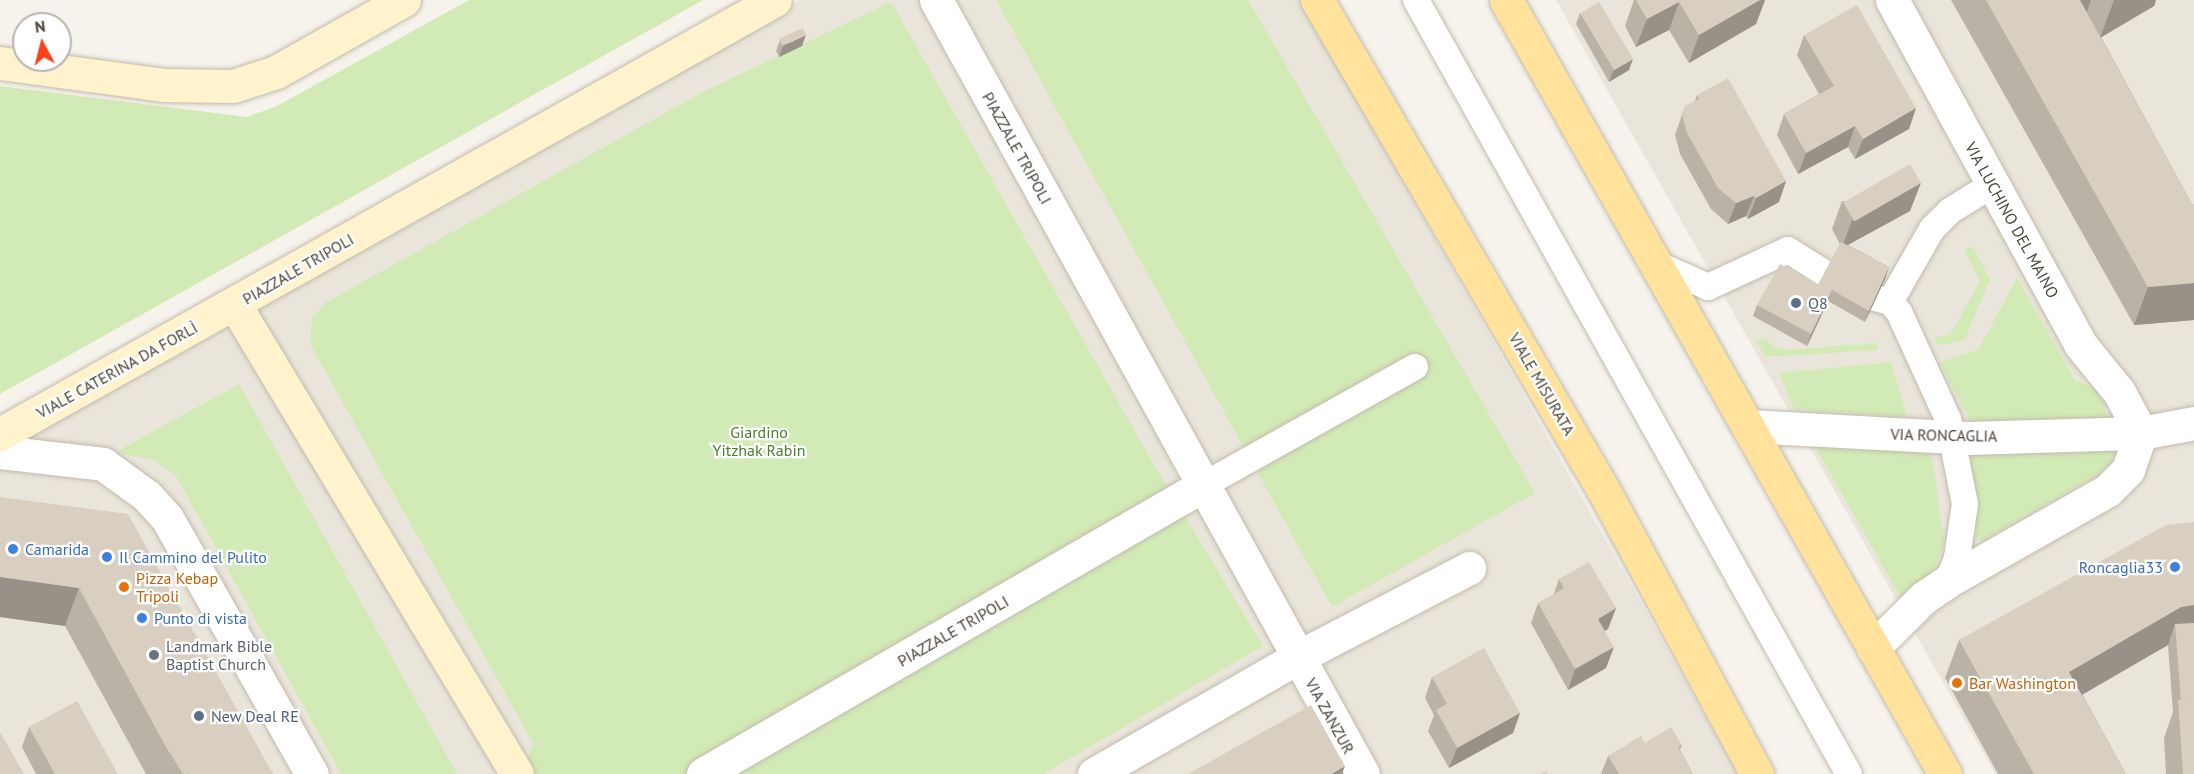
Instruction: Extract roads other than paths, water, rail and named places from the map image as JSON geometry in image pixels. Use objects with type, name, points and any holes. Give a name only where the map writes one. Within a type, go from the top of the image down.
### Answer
[{"type":"main road","points":[[0,63],[192,87],[233,86],[276,72],[404,0]]},
{"type":"main road","name":"PIAZZALE TRIPOLI","points":[[517,774],[235,305],[775,0]]},
{"type":"main road","name":"VIALE MISURATA","points":[[1317,0],[1604,491],[1757,774]]},
{"type":"main road","points":[[1506,0],[1945,774]]},
{"type":"main road","name":"VIALE CATERINA DA FORLÌ","points":[[0,434],[235,305]]},
{"type":"street","name":"PIAZZALE TRIPOLI","points":[[936,0],[1298,657]]},
{"type":"street","name":"VIA LUCHINO DEL MAINO","points":[[1892,0],[2080,344],[2119,392],[2141,433]]},
{"type":"street","name":"VIA RONCAGLIA","points":[[1748,426],[1952,436],[2141,433],[2194,423]]},
{"type":"street","points":[[1873,648],[1923,598],[1948,581],[2108,490],[2128,470],[2141,433]]},
{"type":"street","points":[[0,452],[103,464],[147,496],[167,518],[312,774]]},
{"type":"street","name":"PIAZZALE TRIPOLI","points":[[704,774],[1202,486]]},
{"type":"street","points":[[1094,774],[1298,657],[1469,567]]},
{"type":"street","name":"VIA ZANZUR","points":[[1298,657],[1363,774]]},
{"type":"lane","points":[[1416,0],[1849,774]]},
{"type":"lane","points":[[1948,581],[1957,558],[1965,504],[1952,436],[1906,325],[1882,300],[1932,229],[1950,211],[1993,184]]},
{"type":"lane","points":[[1654,263],[1686,280],[1708,287],[1788,250],[1826,274]]},
{"type":"lane","name":"PIAZZALE TRIPOLI","points":[[1202,486],[1415,367]]},
{"type":"place","name":"Q8","points":[[1796,303]]},
{"type":"place","name":"Camarida","points":[[13,549]]},
{"type":"place","name":"Il Cammino del Pulito","points":[[107,557]]},
{"type":"place","name":"Roncaglia33","points":[[2175,567]]},
{"type":"place","name":"Pizza Kebap Tripoli","points":[[124,587]]},
{"type":"place","name":"Punto di vista","points":[[142,618]]},
{"type":"place","name":"Landmark Bible Baptist Church","points":[[154,655]]},
{"type":"place","name":"Bar Washington","points":[[1957,683]]},
{"type":"place","name":"New Deal RE","points":[[199,716]]},
{"type":"park label","name":"Giardino Yitzhak Rabin","points":[[759,441]]}]
